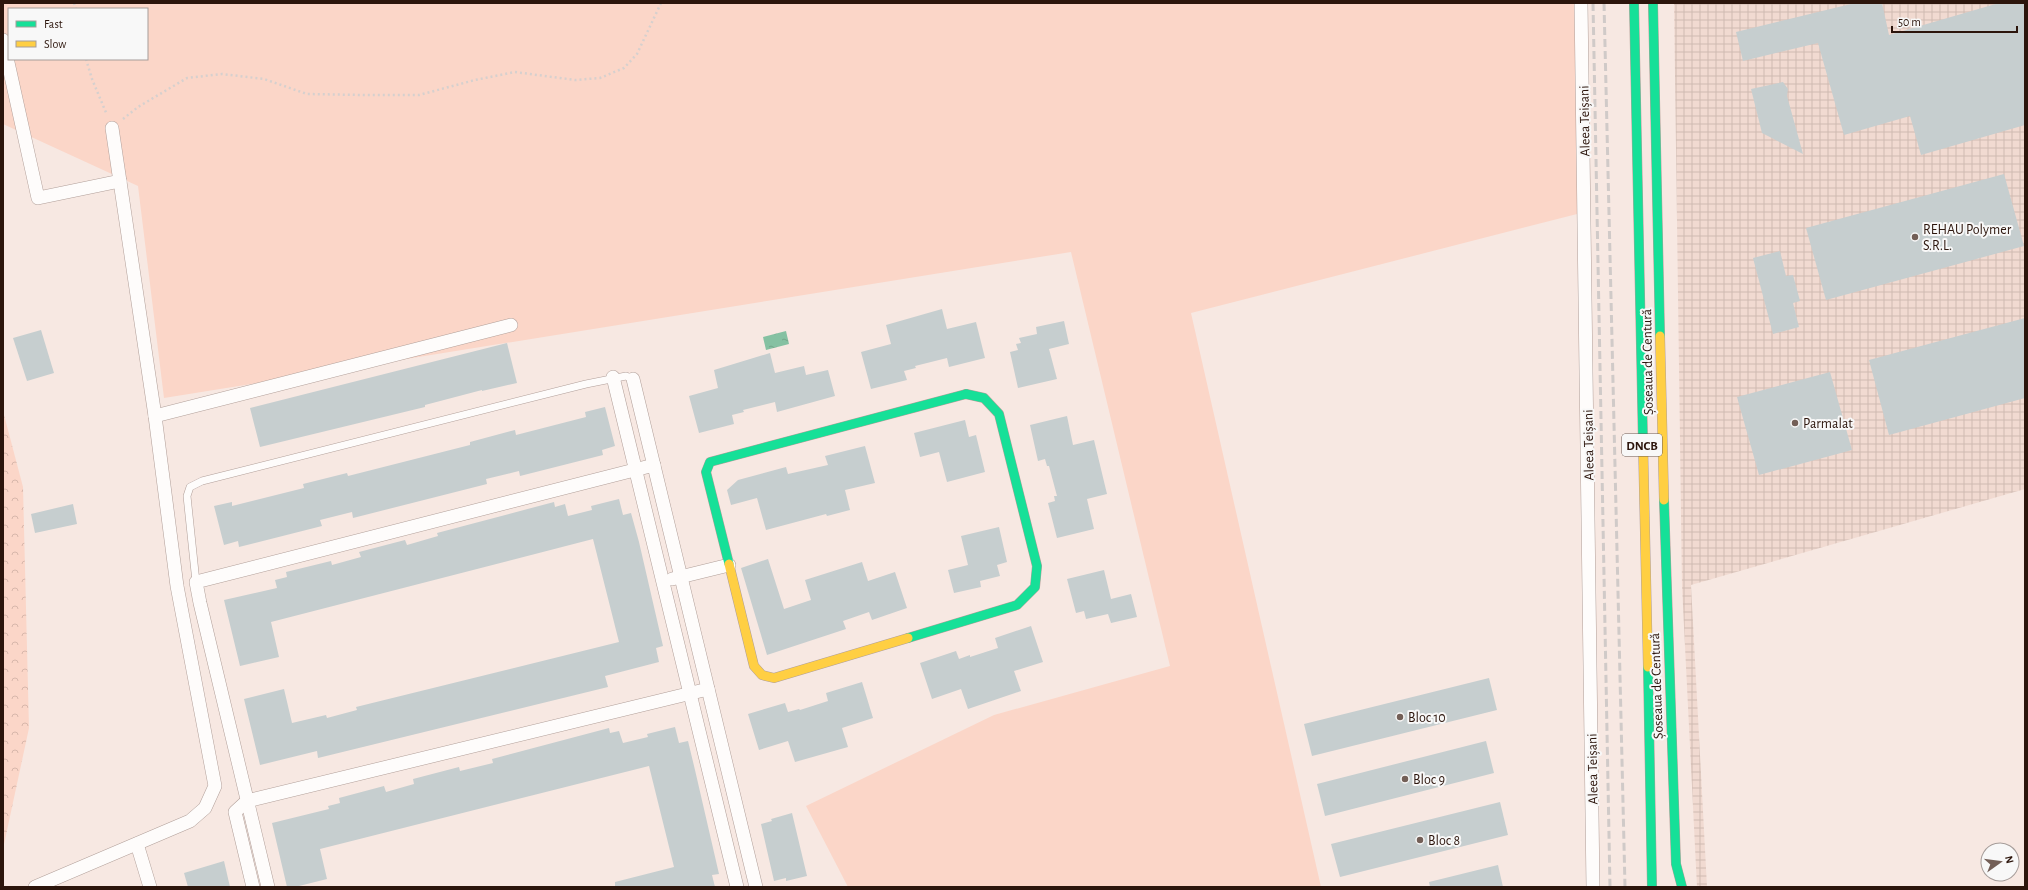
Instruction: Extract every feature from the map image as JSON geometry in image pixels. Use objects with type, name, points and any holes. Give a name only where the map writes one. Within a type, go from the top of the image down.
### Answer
[{"type":"main road","name":"Șoseaua de Centură","points":[[1634,3],[1652,887]]},
{"type":"main road","name":"Șoseaua de Centură","points":[[1653,3],[1664,548],[1676,864],[1682,887]]},
{"type":"main road","points":[[966,394],[984,398],[999,414],[1037,566],[1035,587],[1016,605],[774,678],[762,675],[754,666],[729,565],[706,472],[710,462],[966,394]]},
{"type":"street","name":"Aleea Teișani","points":[[1582,3],[1594,887]]},
{"type":"street","points":[[3,40],[38,198],[120,181]]},
{"type":"street","points":[[36,887],[139,850],[190,821],[204,808],[215,786],[177,586],[155,416],[112,128]]},
{"type":"street","points":[[155,416],[511,325]]},
{"type":"street","points":[[613,377],[737,887]]},
{"type":"street","points":[[633,379],[756,887]]},
{"type":"street","points":[[268,887],[196,582],[654,465]]},
{"type":"street","points":[[662,581],[729,565]]},
{"type":"street","points":[[252,887],[235,812],[247,801],[708,689]]},
{"type":"street","points":[[139,850],[142,887]]},
{"type":"street","points":[[139,850],[150,887]]},
{"type":"lane","points":[[196,582],[187,496],[190,487],[202,481],[613,377],[626,376],[633,379]]},
{"type":"path","points":[[86,60],[92,79],[112,128],[138,107],[187,78],[222,74],[264,79],[307,94],[363,95],[419,95],[475,80],[515,72],[575,80],[600,78],[624,68],[637,54],[661,3]]},
{"type":"shaded area","points":[[1674,3],[2025,3],[2025,489],[1691,585],[1707,887],[1697,887],[1682,586]]},
{"type":"green space","points":[[3,3],[1578,3],[1581,213],[1191,313],[1321,887],[848,887],[806,806],[994,715],[1170,666],[1071,252],[164,398],[138,186],[3,124]]},
{"type":"green space","points":[[3,411],[23,487],[29,728],[3,849]]},
{"type":"water","points":[[786,331],[789,344],[766,350],[763,337]]},
{"type":"building","points":[[1855,3],[1882,3],[1889,35],[1999,3],[2025,3],[2025,125],[1921,155],[1910,116],[1844,135],[1818,43],[1743,61],[1736,32]]},
{"type":"building","points":[[1783,82],[1788,89],[1787,96],[1803,154],[1762,133],[1751,89]]},
{"type":"building","name":"REHAU Polymer S.R.L.","points":[[2004,174],[2024,246],[1826,300],[1806,228]]},
{"type":"building","points":[[1780,251],[1786,276],[1793,275],[1800,301],[1793,303],[1799,327],[1773,334],[1753,258]]},
{"type":"building","points":[[942,309],[947,329],[976,322],[985,358],[949,367],[947,358],[915,366],[916,368],[904,371],[907,380],[871,389],[861,352],[891,344],[886,325]]},
{"type":"building","points":[[2025,318],[2025,398],[1889,435],[1869,360]]},
{"type":"building","points":[[1064,321],[1069,344],[1049,349],[1057,379],[1018,388],[1010,352],[1018,350],[1016,344],[1021,343],[1019,338],[1037,334],[1036,327]]},
{"type":"building","points":[[41,330],[54,373],[27,381],[13,338]]},
{"type":"building","points":[[507,343],[517,383],[482,390],[425,405],[425,407],[260,447],[250,408]]},
{"type":"building","points":[[770,353],[775,373],[804,366],[806,375],[828,370],[835,396],[777,412],[775,402],[743,410],[744,412],[732,415],[734,424],[699,433],[689,396],[718,388],[714,370]]},
{"type":"building","name":"Parmalat","points":[[1830,372],[1852,450],[1759,475],[1737,397]]},
{"type":"building","points":[[605,407],[615,446],[602,450],[603,455],[520,476],[519,471],[486,479],[487,484],[353,518],[352,512],[320,520],[322,526],[239,547],[238,541],[224,545],[214,506],[232,502],[232,506],[304,488],[303,484],[347,473],[348,476],[470,445],[470,442],[515,430],[516,435],[586,417],[585,412]]},
{"type":"building","points":[[1067,416],[1073,445],[1094,440],[1107,494],[1087,499],[1094,529],[1057,538],[1048,503],[1055,501],[1054,496],[1057,496],[1049,466],[1047,466],[1045,459],[1038,461],[1030,425]]},
{"type":"building","points":[[965,420],[969,437],[976,435],[985,472],[947,482],[939,452],[920,457],[914,433]]},
{"type":"building","points":[[865,446],[875,483],[845,490],[850,510],[827,516],[826,514],[766,530],[757,498],[731,505],[727,490],[738,480],[786,467],[788,474],[828,465],[825,456]]},
{"type":"building","points":[[619,499],[623,515],[631,513],[639,542],[663,646],[656,648],[659,662],[605,676],[608,687],[318,758],[317,751],[260,765],[244,699],[284,689],[292,723],[326,715],[327,718],[357,710],[356,707],[619,642],[593,539],[271,622],[279,657],[240,666],[224,600],[277,588],[275,580],[287,577],[286,572],[331,561],[332,565],[361,557],[359,552],[405,540],[407,545],[438,536],[437,533],[554,502],[555,507],[565,504],[568,516],[592,510],[591,506]]},
{"type":"building","points":[[73,504],[77,524],[35,533],[31,514]]},
{"type":"building","points":[[999,527],[1007,562],[997,565],[1000,576],[980,581],[981,587],[954,593],[948,570],[968,565],[961,536]]},
{"type":"building","points":[[768,559],[784,609],[811,600],[805,580],[862,562],[868,581],[895,572],[907,608],[872,620],[869,612],[843,621],[846,629],[767,655],[741,568]]},
{"type":"building","points":[[1104,570],[1111,599],[1131,594],[1137,617],[1111,623],[1108,614],[1086,619],[1084,611],[1076,613],[1067,579]]},
{"type":"building","points":[[1031,626],[1043,662],[1014,671],[1021,691],[968,709],[961,689],[932,699],[920,663],[956,651],[959,659],[998,648],[995,638]]},
{"type":"building","name":"Bloc 10","points":[[1489,678],[1497,710],[1312,756],[1304,724]]},
{"type":"building","points":[[862,682],[873,718],[842,728],[848,747],[795,762],[788,741],[759,750],[748,714],[785,703],[788,712],[800,710],[828,701],[826,693]]},
{"type":"building","points":[[675,727],[679,743],[688,741],[719,874],[712,875],[715,887],[615,887],[615,882],[674,867],[649,766],[320,849],[327,879],[295,887],[287,887],[272,823],[329,809],[328,806],[340,803],[339,798],[384,786],[386,792],[414,784],[413,779],[459,767],[460,771],[493,763],[492,759],[609,728],[610,733],[619,731],[623,743],[648,737],[647,734]]},
{"type":"building","name":"Bloc 9","points":[[1486,741],[1494,773],[1325,816],[1317,784]]},
{"type":"building","name":"Bloc 8","points":[[1500,802],[1508,835],[1340,877],[1331,844]]},
{"type":"building","points":[[792,813],[807,876],[786,881],[786,878],[774,881],[761,824],[772,821],[771,819]]},
{"type":"building","points":[[224,861],[230,887],[188,887],[184,873]]},
{"type":"building","points":[[1498,865],[1503,887],[1430,887],[1429,882]]},
{"type":"railway","points":[[1593,3],[1610,887]]},
{"type":"railway","points":[[1604,3],[1625,887]]},
{"type":"traffic: fast","points":[[1634,3],[1643,443]]},
{"type":"traffic: fast","points":[[1653,3],[1660,336]]},
{"type":"traffic: fast","points":[[908,638],[1017,605],[1035,587],[1037,566],[999,414],[984,398],[966,394]]},
{"type":"traffic: fast","points":[[729,564],[706,472],[710,462],[966,394]]},
{"type":"traffic: fast","points":[[1664,500],[1676,864],[1682,887]]},
{"type":"traffic: fast","points":[[1648,667],[1652,887]]},
{"type":"traffic: slow","points":[[1660,336],[1664,500]]},
{"type":"traffic: slow","points":[[1643,443],[1648,667]]},
{"type":"traffic: slow","points":[[729,564],[754,666],[762,675],[774,678],[908,638]]},
{"type":"place","name":"REHAU Polymer S.R.L.","points":[[1915,237]]},
{"type":"place","name":"Parmalat","points":[[1795,423]]},
{"type":"place","name":"Bloc 10","points":[[1400,717]]},
{"type":"place","name":"Bloc 9","points":[[1405,779]]},
{"type":"place","name":"Bloc 8","points":[[1420,840]]}]
